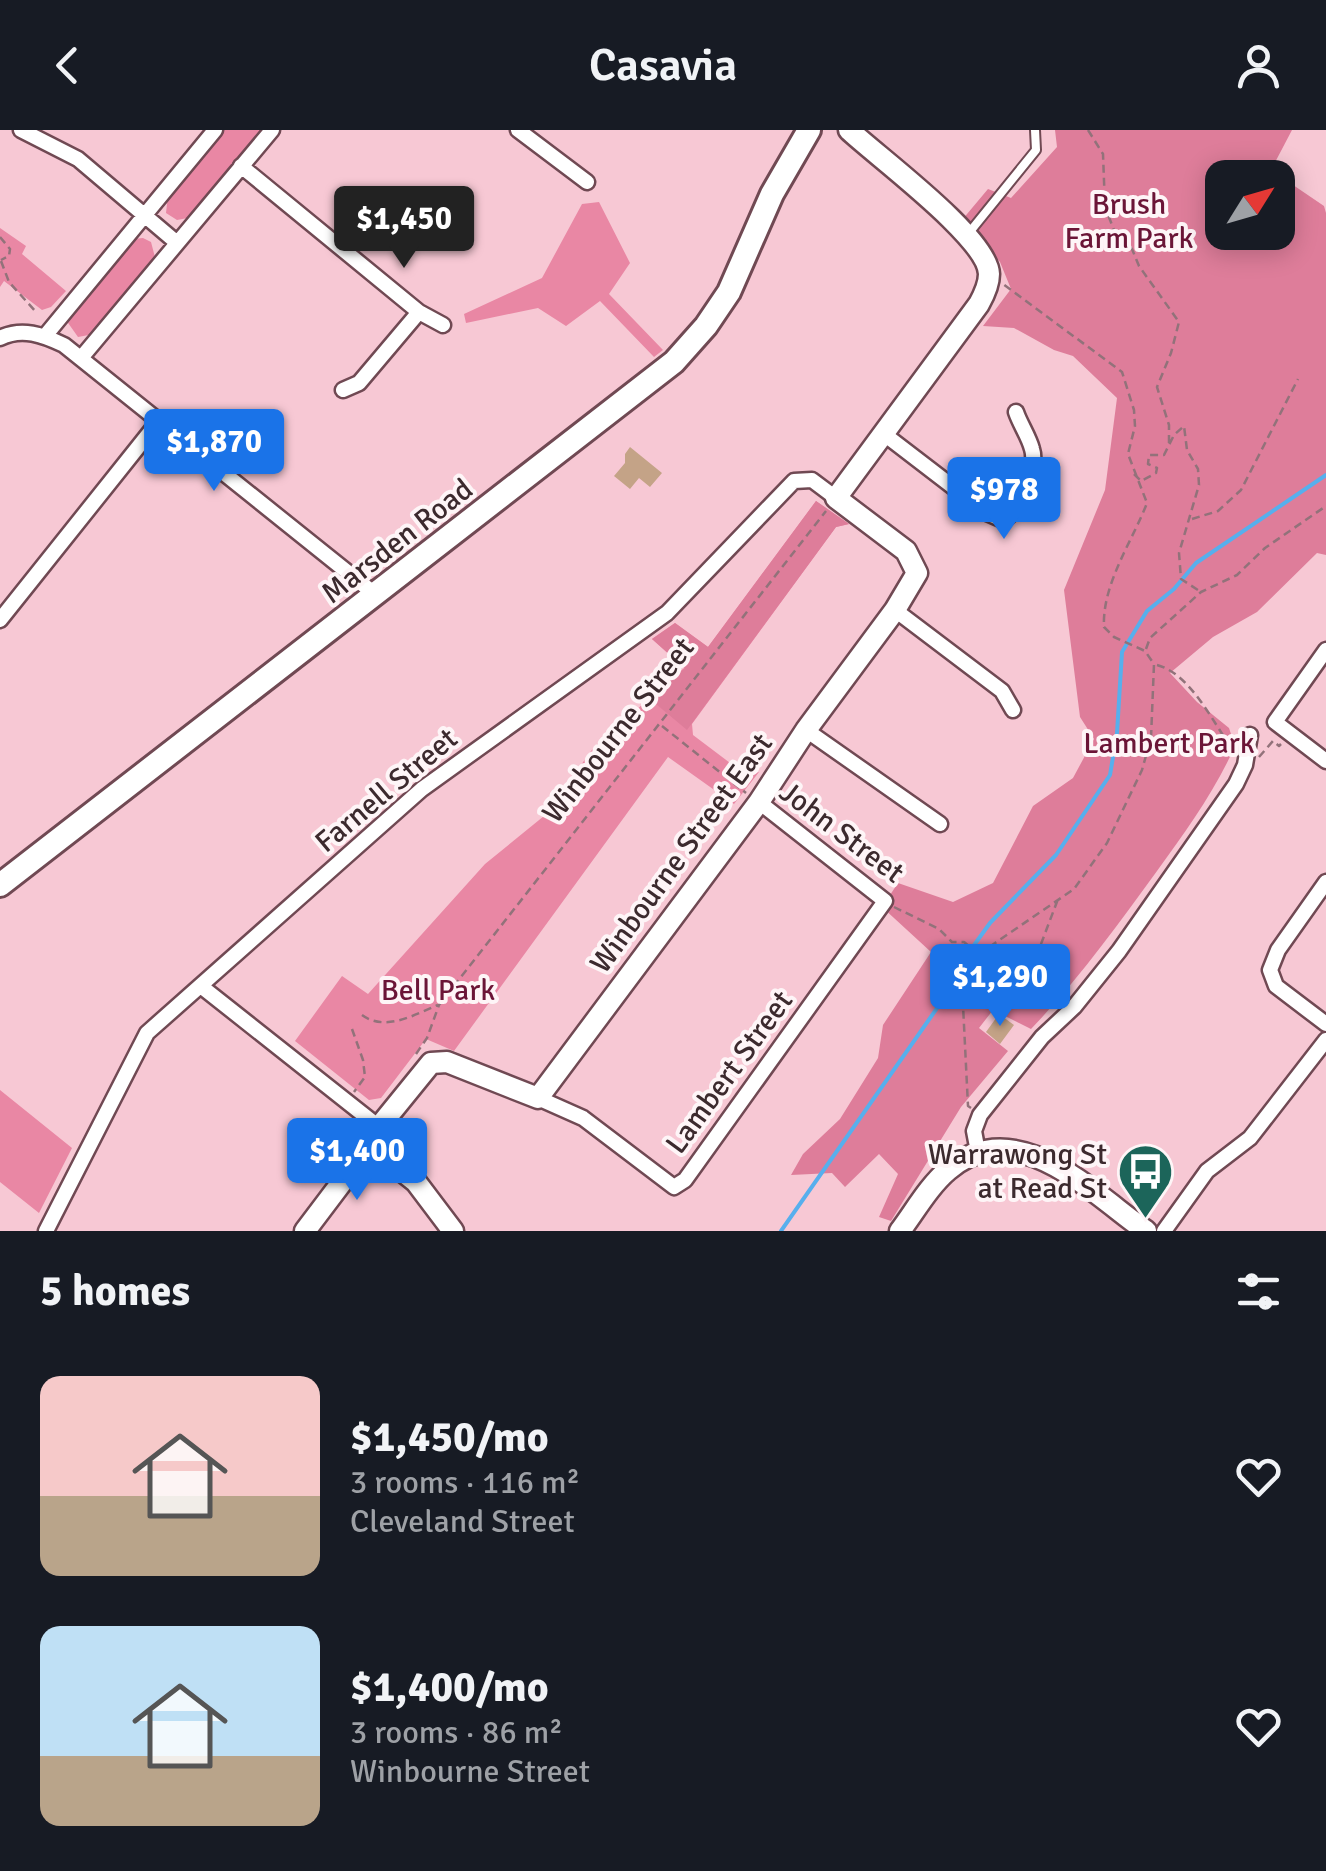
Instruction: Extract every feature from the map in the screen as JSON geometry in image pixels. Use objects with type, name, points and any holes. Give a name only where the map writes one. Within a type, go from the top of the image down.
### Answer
[{"type":"main road","name":"Marsden Road","points":[[772,194],[770,176],[790,130]]},
{"type":"main road","name":"Marsden Road","points":[[0,885],[674,362],[700,334],[729,292],[772,194],[808,130]]},
{"type":"street","points":[[22,130],[78,160],[176,242]]},
{"type":"street","points":[[45,336],[216,130]]},
{"type":"street","points":[[81,358],[272,130]]},
{"type":"street","points":[[518,130],[587,182]]},
{"type":"street","points":[[836,498],[979,304],[989,273],[984,257],[968,234],[850,130]]},
{"type":"street","points":[[241,166],[419,312],[442,326]]},
{"type":"street","points":[[343,390],[359,383],[419,312]]},
{"type":"street","points":[[0,338],[18,332],[45,336],[81,358],[376,595]]},
{"type":"street","points":[[884,434],[1002,520],[1018,506],[1033,455],[1016,412]]},
{"type":"street","points":[[0,620],[158,422]]},
{"type":"street","name":"Farnell Street","points":[[46,1231],[144,1037],[422,789],[667,613],[794,481],[812,480],[836,498]]},
{"type":"street","name":"Winbourne Street East","points":[[538,1098],[758,802],[895,610],[917,573],[912,559],[836,498]]},
{"type":"street","points":[[895,610],[1002,691],[1013,710]]},
{"type":"street","points":[[1326,650],[1275,722],[1326,761]]},
{"type":"street","points":[[806,730],[940,824]]},
{"type":"street","points":[[978,1152],[974,1131],[980,1115],[1042,1037],[1074,1007],[1119,951],[1236,784],[1245,765],[1250,735]]},
{"type":"street","name":"John Street","points":[[758,802],[884,901]]},
{"type":"street","points":[[1326,882],[1278,950],[1270,970],[1276,986],[1326,1024]]},
{"type":"street","name":"Lambert Street","points":[[538,1098],[583,1118],[674,1187],[685,1180],[884,901]]},
{"type":"street","points":[[202,987],[347,1101],[453,1231]]},
{"type":"street","points":[[1164,1231],[1206,1171],[1250,1138],[1326,1040]]},
{"type":"street","points":[[305,1231],[432,1063],[447,1062],[538,1098]]},
{"type":"street","points":[[900,1231],[946,1172],[978,1152],[1008,1150],[1038,1156],[1146,1231]]},
{"type":"lane","points":[[968,234],[1036,150],[1035,130]]},
{"type":"path","points":[[1088,130],[1103,154],[1105,207],[1114,230],[1132,250],[1178,322],[1157,387],[1169,424],[1169,446]]},
{"type":"path","points":[[0,237],[10,249],[9,256],[0,261],[8,282],[36,312]]},
{"type":"path","points":[[979,954],[1074,888],[1108,843],[1142,770],[1151,738],[1154,664],[1145,651],[1104,627],[1103,608],[1114,573],[1147,503],[1128,454],[1134,410],[1122,372],[989,273]]},
{"type":"path","points":[[1190,519],[1218,511],[1241,490],[1298,380]]},
{"type":"path","points":[[1133,473],[1141,480],[1156,473],[1156,468],[1148,464],[1149,455],[1164,455],[1174,435],[1184,426],[1187,450],[1198,470],[1199,485],[1179,553],[1181,579],[1201,592]]},
{"type":"path","name":"Winbourne Street","points":[[410,1064],[440,1004],[836,498]]},
{"type":"path","points":[[1145,651],[1150,638],[1201,592],[1237,576],[1265,548],[1326,506]]},
{"type":"path","points":[[1154,664],[1162,665],[1181,680],[1245,765]]},
{"type":"path","name":"John Street","points":[[661,725],[758,802]]},
{"type":"path","points":[[980,1115],[968,1106],[964,1005],[996,969],[1017,965],[1038,952],[1058,899]]},
{"type":"path","name":"John Street","points":[[884,901],[938,929],[952,942],[964,942],[996,969]]},
{"type":"path","points":[[362,1015],[379,1023],[390,1022],[440,1004]]},
{"type":"path","points":[[347,1101],[365,1077],[352,1029]]},
{"type":"green space","points":[[223,130],[266,130],[193,217],[177,220],[166,213],[168,195]]},
{"type":"green space","points":[[1055,130],[1292,130],[1276,160],[1205,160],[1205,250],[1295,250],[1295,186],[1324,206],[1326,555],[1317,553],[1257,612],[1213,637],[1170,673],[1229,728],[1235,746],[1227,763],[1189,826],[1127,912],[1031,1029],[993,1010],[979,1028],[1008,1051],[961,1107],[891,1221],[879,1217],[898,1174],[879,1154],[845,1187],[832,1173],[791,1175],[803,1154],[840,1119],[878,1058],[883,1025],[931,952],[882,907],[898,883],[953,902],[993,883],[1033,806],[1073,778],[1094,739],[1080,717],[1064,590],[1105,490],[1117,398],[1073,356],[1014,328],[983,326],[1011,289],[1000,262],[962,220],[988,189],[1011,198],[1057,147]]},
{"type":"green space","points":[[599,202],[630,263],[609,294],[663,350],[654,357],[600,301],[566,326],[538,308],[466,323],[464,314],[542,278],[582,204]]},
{"type":"green space","points":[[0,228],[26,246],[22,254],[66,291],[51,307],[42,310],[4,281],[0,287]]},
{"type":"green space","points":[[132,239],[151,242],[156,261],[94,334],[78,337],[66,320]]},
{"type":"green space","name":"Bell Park","points":[[816,501],[849,524],[836,527],[692,724],[693,735],[746,775],[759,772],[734,804],[668,757],[454,1051],[426,1039],[381,1098],[369,1100],[295,1041],[342,976],[368,994],[485,864],[544,816],[594,747],[684,668],[652,639],[675,623],[708,647]]},
{"type":"green space","points":[[816,501],[849,524],[836,527],[687,730],[650,699],[685,668],[652,639],[675,623],[708,647]]},
{"type":"green space","points":[[0,1090],[72,1148],[39,1213],[0,1182]]},
{"type":"building","points":[[630,447],[662,473],[650,487],[639,478],[630,489],[614,476],[625,463]]},
{"type":"building","points":[[999,1014],[1014,1025],[1000,1044],[986,1032]]},
{"type":"waterway","points":[[781,1231],[963,971],[959,966],[990,923],[1056,855],[1110,775],[1122,652],[1147,611],[1174,589],[1196,563],[1326,475]]},
{"type":"place","name":"Warrawong St at Read St","points":[[1146,1220]]},
{"type":"park label","name":"Brush Farm Park","points":[[1129,221]]},
{"type":"park label","name":"Lambert Park","points":[[1169,743]]}]
